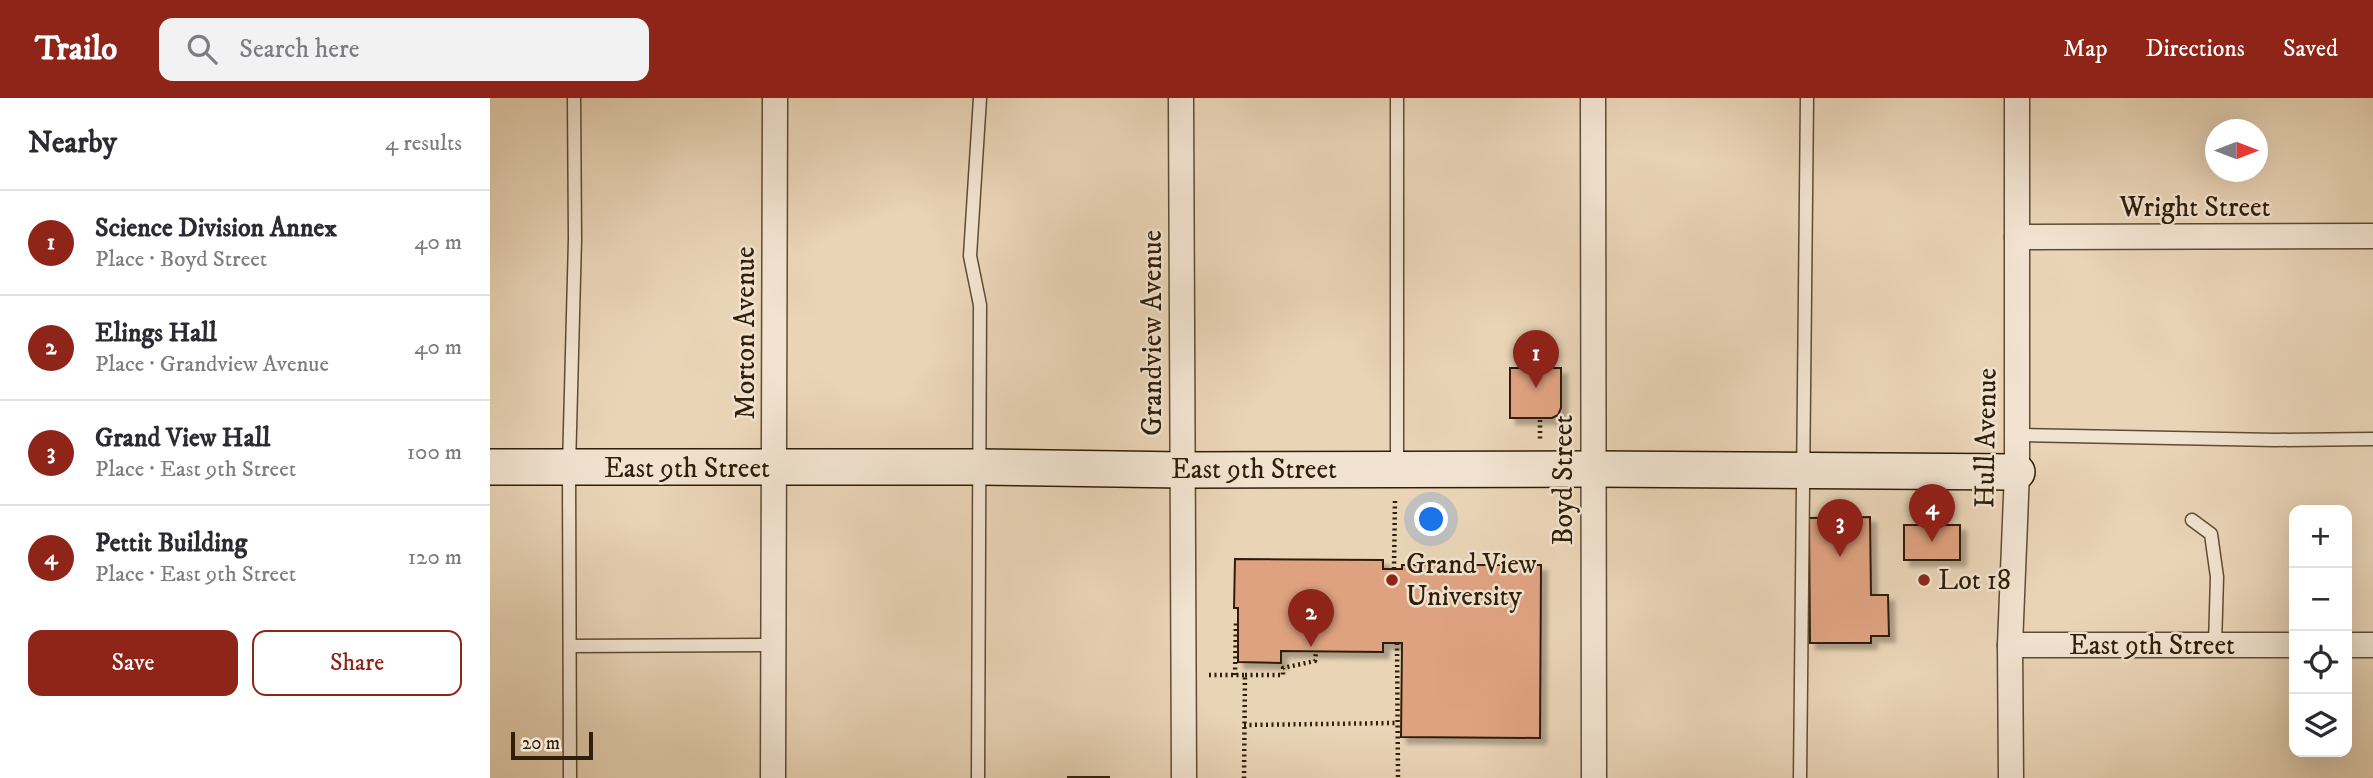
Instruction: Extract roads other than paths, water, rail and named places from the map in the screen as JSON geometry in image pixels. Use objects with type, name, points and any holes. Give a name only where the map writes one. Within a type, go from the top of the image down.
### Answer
[{"type":"street","name":"Morton Avenue","points":[[773,778],[775,98]]},
{"type":"street","name":"Grandview Avenue","points":[[1181,98],[1184,778]]},
{"type":"street","name":"Boyd Street","points":[[1593,98],[1594,778]]},
{"type":"street","name":"Hull Avenue","points":[[2011,778],[2010,645],[2017,472],[2017,98]]},
{"type":"street","name":"Wright Street","points":[[2017,237],[2373,236]]},
{"type":"street","name":"East 9th Street","points":[[490,467],[2017,472]]},
{"type":"street","name":"East 9th Street","points":[[2010,645],[2289,645]]},
{"type":"street","points":[[2352,645],[2373,645]]},
{"type":"lane","points":[[570,778],[569,467],[575,239],[574,98]]},
{"type":"lane","points":[[978,778],[980,305],[970,256],[980,98]]},
{"type":"lane","points":[[1396,469],[1397,98]]},
{"type":"lane","points":[[1800,778],[1807,98]]},
{"type":"lane","points":[[2017,435],[2275,440],[2373,439]]},
{"type":"lane","points":[[2192,520],[2211,534],[2217,577],[2216,645]]},
{"type":"lane","points":[[570,646],[774,645]]},
{"type":"place","name":"Science Division Annex","points":[[1536,388]]},
{"type":"place","name":"Pettit Building","points":[[1932,542]]},
{"type":"place","name":"Grand View Hall","points":[[1840,557]]},
{"type":"place","name":"Grand View University","points":[[1392,580]]},
{"type":"place","name":"Lot 18","points":[[1924,580]]},
{"type":"place","name":"Elings Hall","points":[[1311,647]]}]
